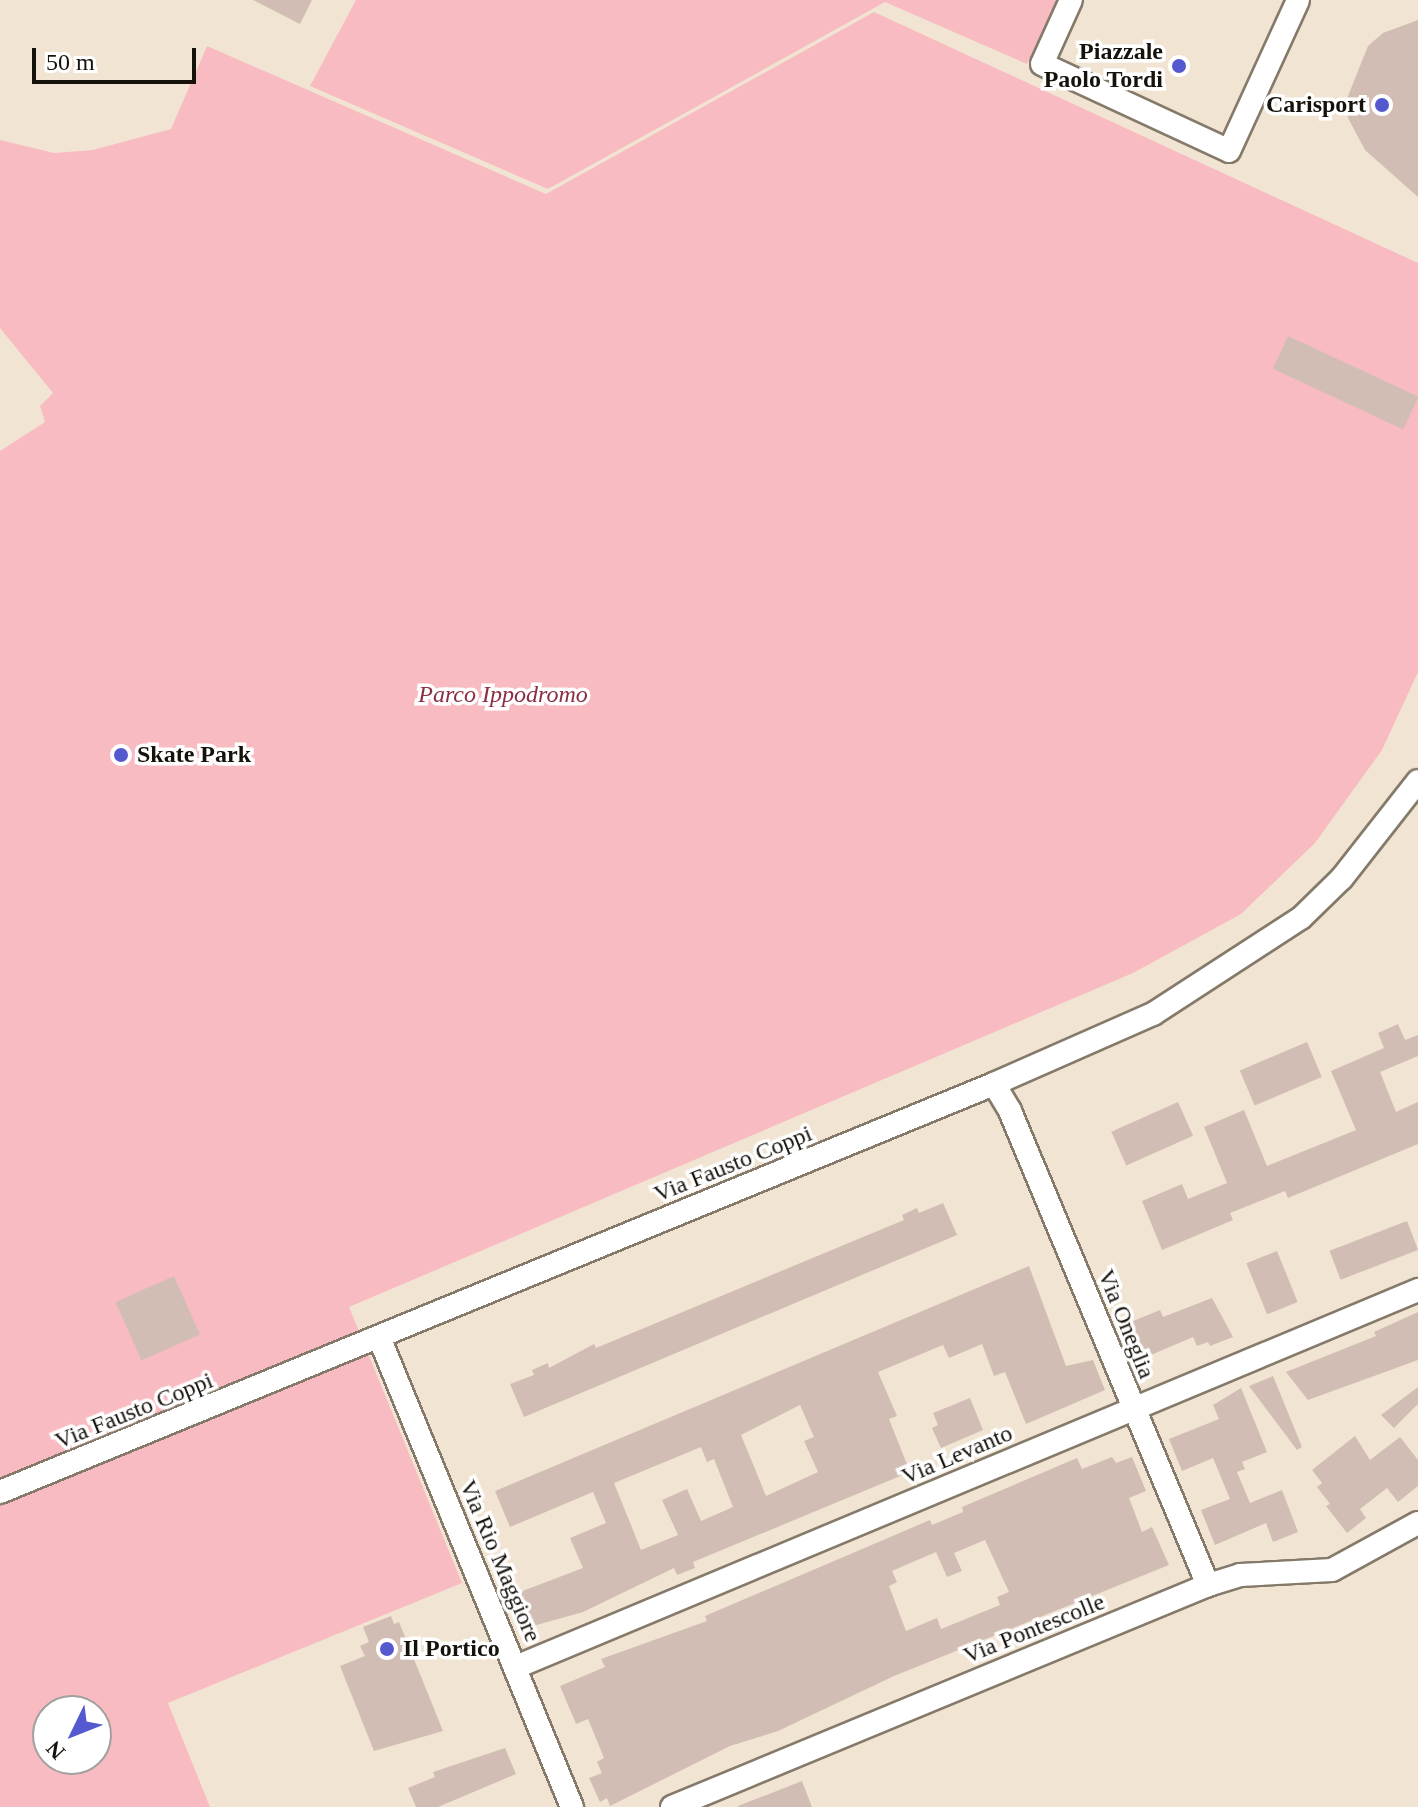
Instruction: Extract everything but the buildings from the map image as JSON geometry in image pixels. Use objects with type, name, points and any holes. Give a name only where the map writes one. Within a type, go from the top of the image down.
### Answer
[{"type":"street","points":[[1071,0],[1042,64],[1229,151],[1298,0]]},
{"type":"street","name":"Via Fausto Coppi","points":[[0,1492],[994,1084],[1153,1014],[1257,951],[1342,878],[1418,781]]},
{"type":"street","name":"Via Oneglia","points":[[994,1084],[1010,1111],[1208,1585]]},
{"type":"street","name":"Via Levanto","points":[[516,1667],[1418,1290]]},
{"type":"street","name":"Via Rio Maggiore","points":[[379,1337],[572,1807]]},
{"type":"street","name":"Via Pontescolle","points":[[672,1807],[1208,1585],[1240,1575],[1332,1570],[1418,1523]]},
{"type":"green space","points":[[356,0],[1058,0],[1027,64],[885,2],[548,189],[310,86]]},
{"type":"green space","name":"Parco Ippodromo","points":[[874,12],[1418,263],[1418,672],[1382,750],[1315,843],[1241,914],[1133,973],[349,1307],[462,1583],[168,1703],[210,1807],[0,1807],[0,451],[45,422],[40,406],[53,393],[0,328],[0,140],[54,153],[93,150],[171,129],[207,46],[546,194]]},
{"type":"place","name":"Piazzale Paolo Tordi","points":[[1179,66]]},
{"type":"place","name":"Carisport","points":[[1382,105]]},
{"type":"place","name":"Skate Park","points":[[121,755]]},
{"type":"place","name":"Il Portico","points":[[387,1649]]}]
